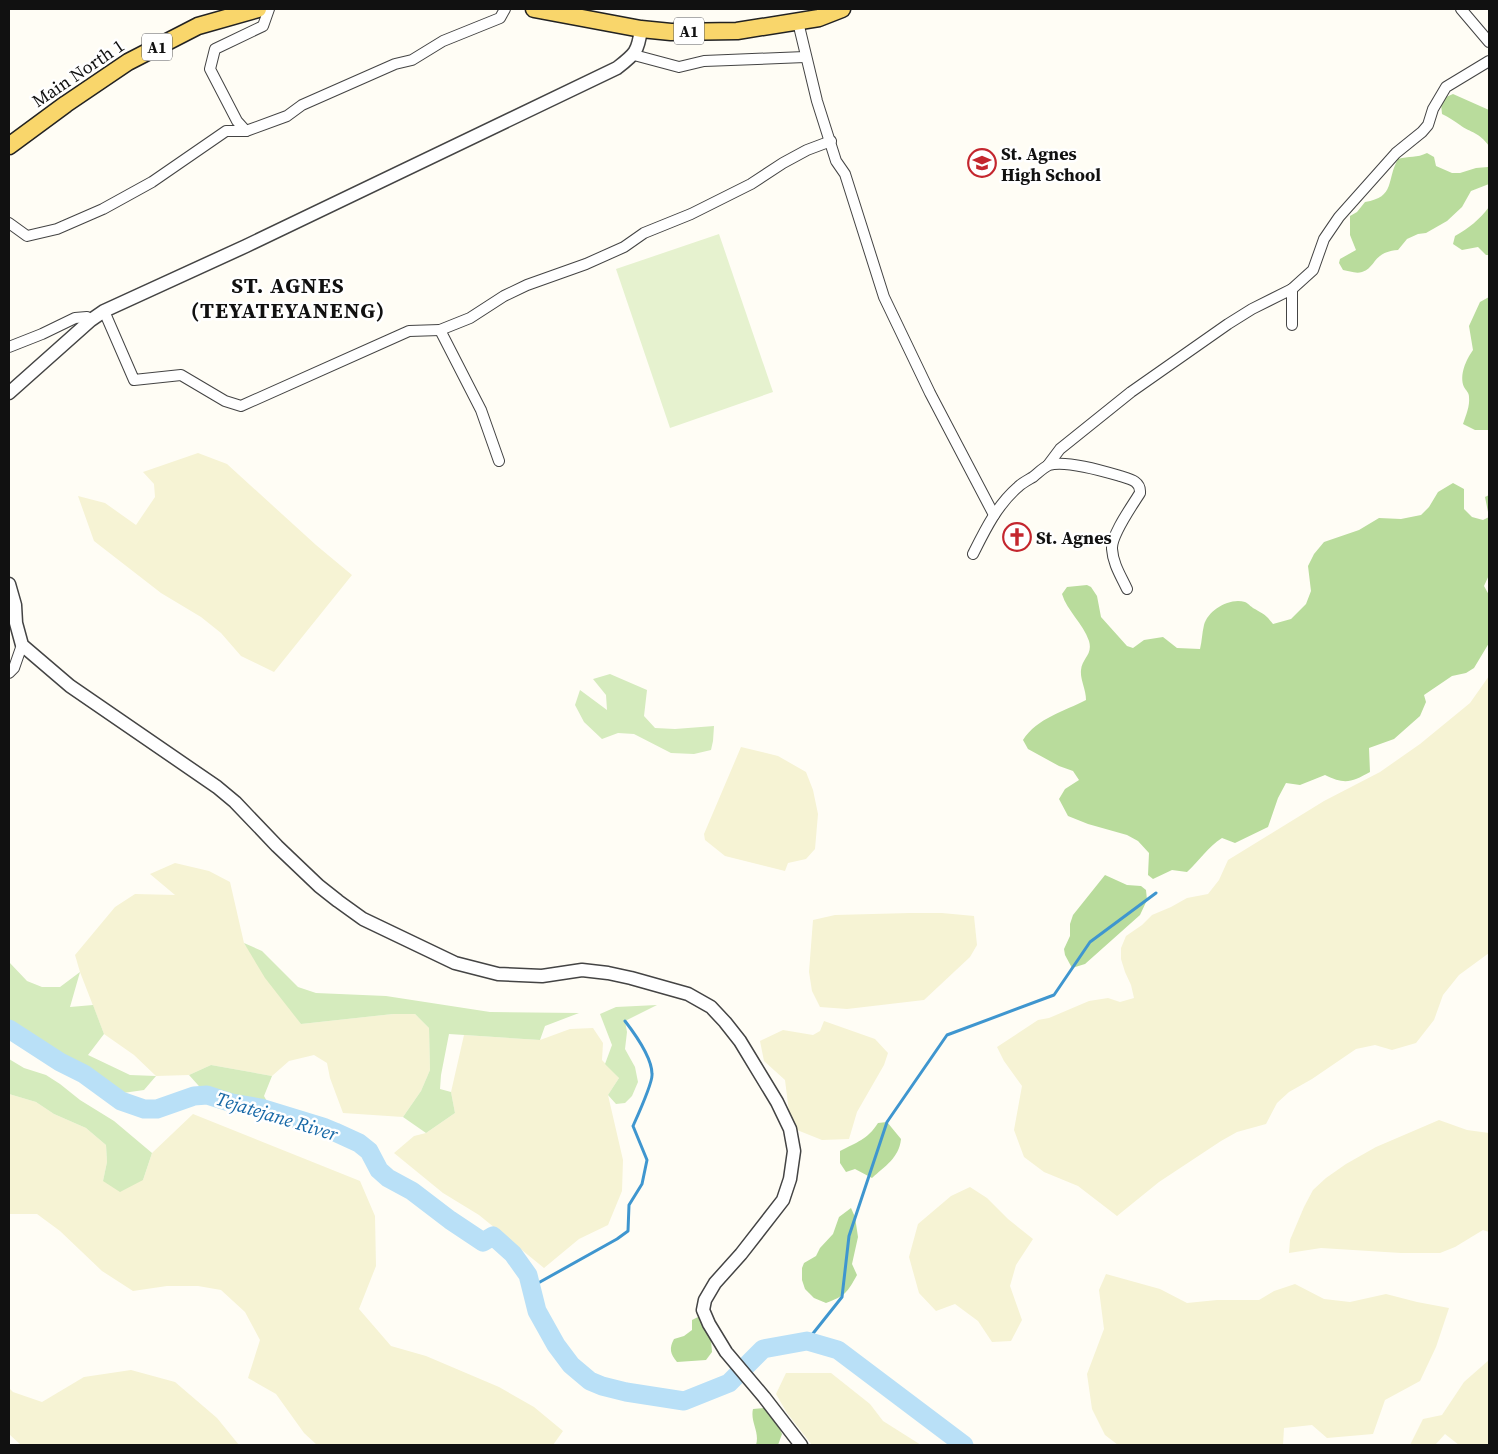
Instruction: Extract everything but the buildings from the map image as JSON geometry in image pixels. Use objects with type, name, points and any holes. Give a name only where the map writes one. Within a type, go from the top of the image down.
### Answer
[{"type":"main road","name":"Main North 1","points":[[9,146],[128,62],[198,26],[258,9]]},
{"type":"main road","name":"A1","points":[[534,9],[641,29],[671,32],[737,31],[819,18],[842,9]]},
{"type":"street","points":[[246,131],[237,121],[210,70],[215,49],[263,26],[269,9]]},
{"type":"street","points":[[9,223],[26,236],[57,229],[103,209],[152,182],[226,131],[246,131],[287,116],[302,105],[395,64],[412,60],[444,41],[500,18],[505,9]]},
{"type":"street","points":[[1461,9],[1489,42]]},
{"type":"street","points":[[798,22],[817,101],[836,161],[845,174],[884,297],[930,393],[994,514]]},
{"type":"street","points":[[9,393],[91,320],[104,311],[246,246],[618,68],[634,55],[641,29]]},
{"type":"street","points":[[634,55],[679,67],[704,61],[805,57]]},
{"type":"street","points":[[973,554],[994,514],[1018,488],[1048,466],[1060,449],[1131,392],[1228,324],[1252,309],[1292,289],[1313,270],[1324,239],[1339,217],[1396,153],[1428,125],[1433,109],[1446,87],[1489,61]]},
{"type":"street","points":[[104,311],[134,380],[181,375],[225,401],[240,406],[409,332],[440,330],[470,318],[504,296],[624,247],[644,233],[690,214],[751,184],[807,150],[831,141]]},
{"type":"street","points":[[1292,289],[1292,325]]},
{"type":"street","points":[[9,347],[75,318],[87,317],[91,320]]},
{"type":"street","points":[[440,330],[481,410],[499,461]]},
{"type":"street","points":[[1048,466],[1073,465],[1101,470],[1132,479],[1138,483],[1140,494],[1121,524],[1112,547],[1117,569],[1127,589]]},
{"type":"street","points":[[9,584],[22,645],[70,686],[217,787],[235,802],[319,886],[363,919],[455,963],[478,970],[498,974],[542,976],[582,970],[608,973],[688,994],[711,1007],[725,1022],[740,1041],[777,1102],[790,1129],[794,1151],[790,1179],[783,1200],[716,1283],[705,1300],[703,1310],[726,1352],[801,1445]]},
{"type":"street","points":[[9,673],[14,668],[22,645]]},
{"type":"shaded area","points":[[198,453],[227,464],[352,575],[274,672],[241,656],[221,633],[201,617],[161,593],[94,541],[78,496],[105,503],[136,525],[155,497],[154,484],[143,472]]},
{"type":"shaded area","points":[[1489,676],[1489,953],[1459,975],[1443,995],[1434,1020],[1416,1043],[1392,1050],[1375,1045],[1356,1049],[1289,1092],[1277,1103],[1266,1124],[1237,1132],[1221,1141],[1159,1182],[1117,1216],[1078,1186],[1044,1172],[1024,1157],[1014,1130],[1022,1086],[1004,1061],[997,1047],[1038,1020],[1049,1018],[1089,1001],[1108,998],[1120,1002],[1134,998],[1121,959],[1121,948],[1126,936],[1152,915],[1187,898],[1208,894],[1219,880],[1228,860],[1324,801],[1380,772],[1420,744],[1470,703]]},
{"type":"shaded area","points":[[741,747],[778,756],[806,772],[813,790],[818,814],[815,849],[806,859],[788,863],[785,871],[725,856],[705,840],[704,834]]},
{"type":"shaded area","points":[[175,863],[209,871],[230,882],[244,943],[301,1024],[393,1014],[415,1014],[429,1028],[430,1070],[421,1091],[403,1117],[343,1113],[330,1078],[327,1063],[314,1055],[289,1061],[272,1076],[211,1065],[189,1075],[156,1076],[134,1055],[104,1034],[75,955],[115,907],[135,894],[175,895],[150,874]]},
{"type":"shaded area","points":[[910,913],[974,916],[977,945],[970,957],[924,1000],[847,1009],[820,1007],[812,991],[809,972],[813,920],[835,915]]},
{"type":"shaded area","points":[[824,1021],[875,1039],[888,1053],[884,1065],[857,1112],[849,1139],[822,1140],[797,1130],[790,1120],[785,1080],[764,1061],[760,1041],[783,1030],[813,1035],[820,1031]]},
{"type":"shaded area","points":[[593,1028],[603,1043],[602,1060],[619,1078],[608,1095],[623,1160],[622,1191],[608,1225],[579,1239],[544,1268],[479,1215],[443,1193],[394,1153],[414,1136],[426,1133],[455,1113],[451,1092],[464,1035],[540,1040],[570,1029]]},
{"type":"shaded area","points":[[9,1094],[36,1102],[54,1114],[86,1128],[106,1145],[107,1162],[103,1181],[143,1180],[152,1153],[193,1114],[360,1181],[375,1216],[376,1266],[359,1309],[391,1346],[426,1356],[499,1387],[534,1407],[563,1431],[553,1445],[317,1445],[304,1433],[276,1394],[248,1378],[260,1340],[245,1312],[221,1290],[198,1286],[167,1286],[133,1291],[102,1271],[60,1231],[37,1214],[9,1214]]},
{"type":"shaded area","points":[[1439,1120],[1467,1130],[1489,1133],[1489,1232],[1483,1230],[1455,1247],[1440,1253],[1401,1253],[1321,1248],[1289,1253],[1290,1240],[1304,1207],[1313,1190],[1326,1178],[1376,1147]]},
{"type":"shaded area","points":[[970,1187],[987,1198],[1008,1219],[1033,1239],[1016,1265],[1010,1286],[1022,1320],[1011,1341],[992,1342],[978,1321],[955,1304],[936,1311],[919,1293],[909,1257],[918,1224],[951,1196]]},
{"type":"shaded area","points":[[1106,1274],[1160,1289],[1187,1303],[1217,1300],[1259,1300],[1274,1291],[1295,1284],[1324,1299],[1350,1302],[1386,1294],[1449,1308],[1436,1347],[1420,1381],[1385,1400],[1373,1434],[1327,1438],[1312,1425],[1284,1428],[1283,1445],[1118,1445],[1105,1435],[1092,1409],[1087,1374],[1104,1329],[1099,1290]]},
{"type":"shaded area","points":[[1489,1360],[1489,1445],[1459,1445],[1445,1434],[1435,1445],[1410,1445],[1423,1419],[1442,1415],[1464,1382]]},
{"type":"shaded area","points":[[131,1370],[175,1382],[217,1418],[239,1445],[21,1445],[9,1434],[9,1388],[13,1392],[42,1402],[84,1377]]},
{"type":"shaded area","points":[[786,1373],[831,1373],[870,1404],[883,1421],[921,1445],[812,1445],[787,1413],[776,1394]]},
{"type":"green space","points":[[1453,94],[1489,110],[1489,146],[1478,135],[1442,114],[1441,104],[1446,97]]},
{"type":"green space","points":[[1427,153],[1434,157],[1436,166],[1452,173],[1488,167],[1489,184],[1471,191],[1462,207],[1447,221],[1426,233],[1407,239],[1398,250],[1390,251],[1379,257],[1367,270],[1357,273],[1343,270],[1339,263],[1340,259],[1356,250],[1350,235],[1350,216],[1357,212],[1365,202],[1375,200],[1386,192],[1398,159],[1420,156]]},
{"type":"green space","points":[[1489,207],[1489,255],[1486,255],[1478,247],[1462,250],[1453,244],[1455,236],[1474,223]]},
{"type":"green space","points":[[719,234],[773,392],[670,428],[616,269]]},
{"type":"green space","points":[[1489,297],[1489,430],[1475,430],[1463,424],[1468,411],[1469,400],[1462,378],[1466,363],[1473,350],[1469,326],[1480,302]]},
{"type":"green space","points":[[1453,483],[1464,489],[1464,509],[1472,517],[1483,520],[1489,517],[1489,575],[1484,586],[1489,595],[1489,643],[1474,668],[1466,673],[1452,676],[1424,695],[1426,702],[1420,716],[1394,739],[1369,748],[1370,772],[1348,781],[1338,780],[1325,775],[1300,785],[1286,783],[1278,798],[1268,827],[1235,843],[1222,838],[1187,872],[1172,870],[1153,879],[1148,875],[1149,853],[1138,841],[1127,835],[1068,816],[1059,799],[1065,789],[1079,780],[1073,771],[1059,766],[1028,749],[1023,740],[1036,726],[1086,700],[1081,670],[1090,646],[1083,628],[1064,600],[1062,594],[1067,587],[1087,585],[1091,587],[1097,596],[1101,617],[1127,646],[1133,648],[1144,640],[1163,637],[1177,648],[1200,649],[1206,620],[1220,606],[1233,601],[1245,602],[1265,615],[1273,624],[1291,619],[1306,604],[1311,591],[1308,566],[1314,554],[1324,542],[1359,530],[1379,518],[1401,519],[1421,515],[1429,507],[1438,492]]},
{"type":"green space","points":[[1489,495],[1489,517],[1485,497]]},
{"type":"green space","points":[[610,674],[647,690],[644,716],[655,728],[675,729],[714,726],[711,750],[694,754],[671,753],[634,734],[618,733],[602,739],[584,722],[575,705],[580,690],[607,710],[606,695],[593,679]]},
{"type":"green space","points":[[1105,875],[1127,885],[1141,886],[1146,890],[1147,900],[1140,915],[1085,964],[1072,968],[1064,949],[1070,936],[1070,924],[1073,915]]},
{"type":"green space","points":[[244,943],[262,951],[298,987],[316,993],[386,996],[490,1012],[579,1013],[545,1026],[540,1040],[449,1034],[440,1089],[451,1092],[455,1113],[426,1133],[403,1117],[421,1091],[430,1070],[429,1028],[415,1014],[393,1014],[301,1024],[265,978]]},
{"type":"green space","points":[[9,962],[27,981],[42,987],[60,987],[80,972],[70,1007],[93,1005],[104,1034],[88,1055],[130,1075],[156,1076],[144,1090],[123,1093],[9,1030]]},
{"type":"green space","points":[[657,1005],[625,1021],[627,1032],[625,1049],[635,1067],[638,1082],[632,1096],[625,1103],[616,1104],[608,1095],[619,1078],[605,1064],[612,1045],[600,1014],[616,1007]]},
{"type":"green space","points":[[9,1059],[24,1068],[46,1075],[60,1084],[80,1100],[114,1121],[152,1153],[143,1180],[120,1192],[103,1181],[107,1162],[106,1145],[86,1128],[54,1114],[36,1102],[9,1094]]},
{"type":"green space","points":[[211,1065],[272,1076],[264,1096],[273,1112],[207,1095],[189,1075]]},
{"type":"green space","points":[[887,1122],[901,1139],[900,1146],[891,1161],[872,1178],[855,1169],[846,1172],[840,1163],[840,1151],[866,1137],[878,1123]]},
{"type":"green space","points":[[851,1208],[855,1217],[858,1237],[852,1264],[857,1275],[845,1293],[826,1303],[814,1298],[805,1289],[802,1280],[802,1268],[804,1263],[816,1256],[820,1248],[833,1234],[839,1217]]},
{"type":"green space","points":[[700,1316],[711,1340],[712,1352],[706,1360],[677,1362],[671,1351],[674,1339],[684,1336],[692,1330],[692,1320]]},
{"type":"green space","points":[[765,1408],[778,1425],[782,1434],[778,1445],[756,1445],[757,1436],[752,1414],[753,1409]]},
{"type":"waterway","points":[[807,1341],[842,1297],[849,1236],[887,1122],[947,1035],[1054,995],[1090,942],[1156,893]]},
{"type":"waterway","points":[[531,1287],[628,1231],[629,1205],[642,1184],[647,1160],[633,1126],[652,1074],[646,1053],[625,1021]]},
{"type":"waterway","name":"Tejatejane River","points":[[9,1029],[60,1062],[84,1074],[121,1101],[144,1109],[157,1109],[194,1096],[207,1095],[232,1103],[261,1108],[323,1127],[359,1143],[369,1151],[379,1170],[388,1178],[412,1191],[483,1242],[493,1236],[513,1254],[528,1275],[537,1311],[556,1345],[571,1365],[590,1381],[626,1392],[684,1401],[729,1383],[763,1349],[807,1341],[838,1350],[964,1445]]},
{"type":"place","name":"St. Agnes High School","points":[[982,163]]},
{"type":"place","name":"St. Agnes","points":[[1017,537]]},
{"type":"district","name":"ST. AGNES (TEYATEYANENG)","points":[[288,298]]}]
